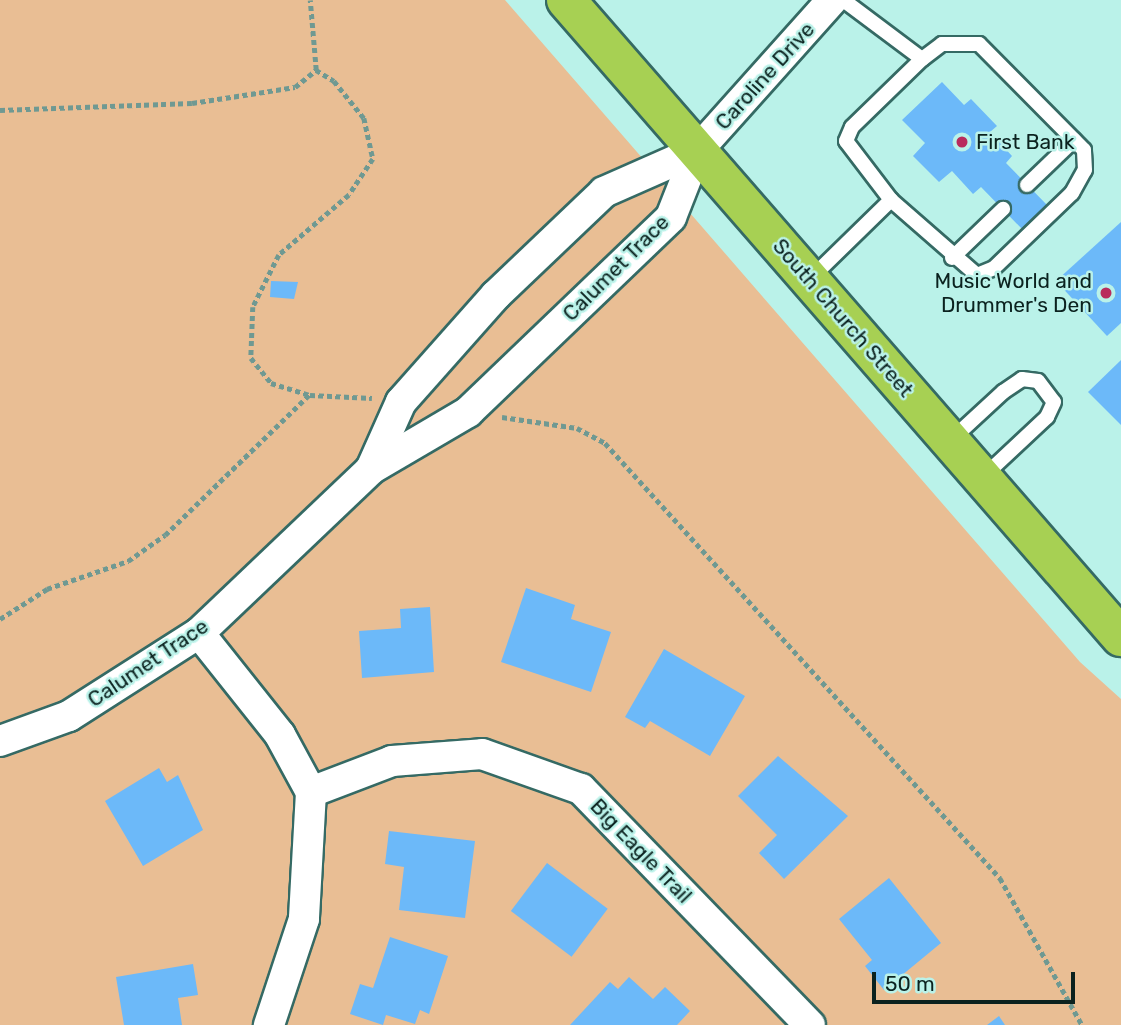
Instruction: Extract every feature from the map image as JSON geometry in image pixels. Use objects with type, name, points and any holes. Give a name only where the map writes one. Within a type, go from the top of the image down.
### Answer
[{"type":"highway","name":"South Church Street","points":[[566,0],[1121,637]]},
{"type":"street","name":"Caroline Drive","points":[[697,151],[832,0]]},
{"type":"street","name":"Calumet Trace","points":[[371,469],[401,402],[496,295],[604,192],[697,151]]},
{"type":"street","name":"Calumet Trace","points":[[0,741],[69,716],[199,633],[371,469],[468,412],[671,217],[697,151]]},
{"type":"street","points":[[199,633],[280,735],[311,792],[304,919],[269,1025]]},
{"type":"street","name":"Big Eagle Trail","points":[[311,792],[392,761],[482,754],[581,789],[810,1025]]},
{"type":"lane","points":[[843,0],[922,59]]},
{"type":"lane","points":[[942,44],[979,44],[1074,140],[1084,150],[1086,170],[1072,193],[994,268],[977,275],[952,258],[891,200],[846,141],[852,127],[922,59],[942,44]]},
{"type":"lane","points":[[1027,184],[1074,140]]},
{"type":"lane","points":[[809,279],[891,200]]},
{"type":"lane","points":[[952,258],[1003,209]]},
{"type":"lane","points":[[950,441],[1003,391],[1022,379],[1038,381],[1054,402],[1047,417],[983,478]]},
{"type":"path","points":[[310,0],[316,70]]},
{"type":"path","points":[[0,110],[192,103],[295,87],[316,70]]},
{"type":"path","points":[[316,70],[334,81],[364,118],[373,159],[349,195],[279,255],[253,307],[251,339],[259,373],[271,383],[310,395],[381,399]]},
{"type":"path","points":[[0,619],[47,589],[128,561],[157,541],[310,395]]},
{"type":"path","points":[[492,416],[577,428],[605,443],[1000,878],[1082,1025]]},
{"type":"shaded area","points":[[0,0],[505,0],[1080,662],[1121,699],[1121,1025],[0,1025]]},
{"type":"building","points":[[942,82],[964,105],[971,99],[997,126],[990,132],[1012,156],[1006,163],[1047,205],[1023,230],[981,187],[973,194],[952,171],[939,182],[913,156],[925,143],[902,120]]},
{"type":"building","points":[[1121,222],[1121,323],[1107,336],[1056,281]]},
{"type":"building","points":[[271,281],[298,282],[294,299],[270,297]]},
{"type":"building","points":[[1121,360],[1121,425],[1088,392]]},
{"type":"building","points":[[526,588],[575,605],[571,619],[611,632],[591,692],[501,662]]},
{"type":"building","points":[[430,607],[434,672],[362,678],[359,631],[401,628],[400,609]]},
{"type":"building","points":[[664,649],[745,696],[710,756],[650,721],[645,728],[625,717]]},
{"type":"building","points":[[778,756],[848,816],[784,879],[759,853],[777,835],[738,796]]},
{"type":"building","points":[[159,768],[167,782],[178,775],[203,830],[143,866],[105,801]]},
{"type":"building","points":[[389,831],[475,841],[465,918],[399,910],[404,867],[385,864]]},
{"type":"building","points":[[547,863],[608,909],[572,957],[511,911]]},
{"type":"building","points":[[889,878],[941,943],[884,990],[865,966],[872,960],[839,919]]},
{"type":"building","points":[[390,937],[448,956],[429,1014],[420,1010],[415,1024],[386,1015],[383,1025],[350,1014],[360,984],[373,988]]},
{"type":"building","points":[[193,964],[198,995],[178,998],[182,1025],[124,1025],[116,977]]},
{"type":"building","points":[[629,977],[653,999],[665,987],[690,1011],[677,1025],[570,1025],[610,982],[618,989]]},
{"type":"building","points":[[999,1016],[1005,1025],[987,1025]]},
{"type":"place","name":"First Bank","points":[[962,142]]},
{"type":"place","name":"Music World and Drummer's Den","points":[[1106,293]]}]
